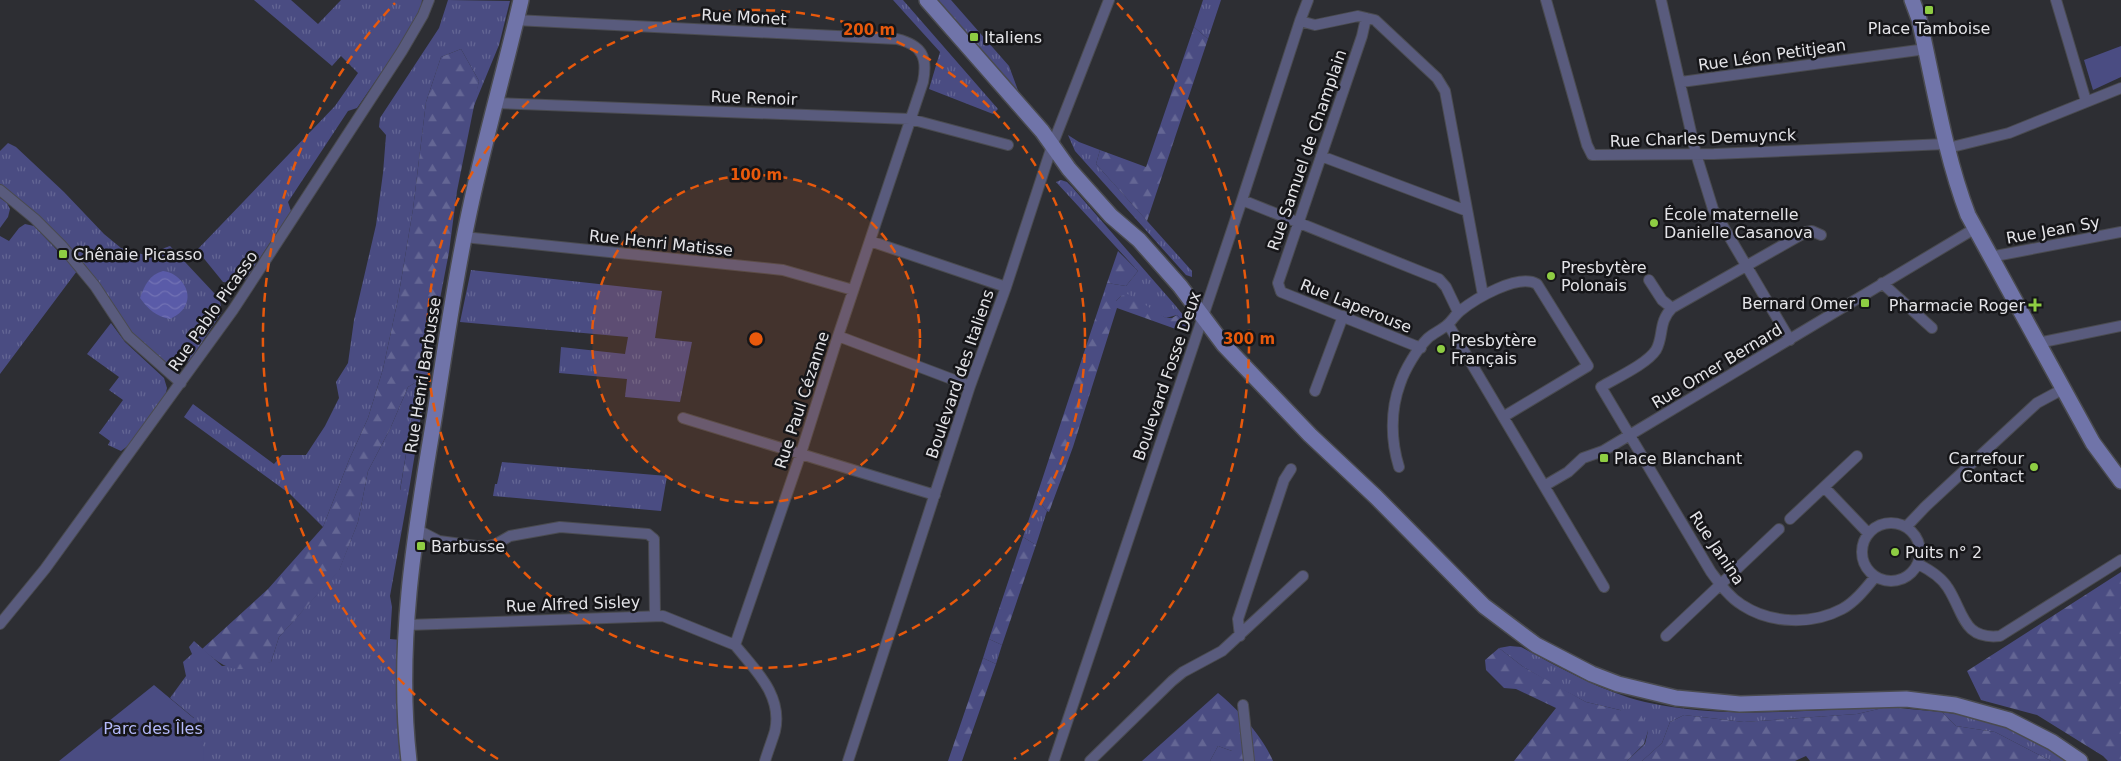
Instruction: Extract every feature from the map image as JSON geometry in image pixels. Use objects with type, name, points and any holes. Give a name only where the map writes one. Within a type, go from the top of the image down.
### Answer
[{"type":"main road","name":"Rue Henri Barbusse","points":[[409,761],[404,706],[409,589],[416,529],[464,237],[494,103],[521,0]]},
{"type":"main road","points":[[916,0],[949,26]]},
{"type":"main road","points":[[927,0],[1042,131],[1075,176],[1111,216],[1139,240],[1202,315],[1224,345],[1310,435],[1376,497],[1466,588],[1517,632],[1553,655],[1592,674],[1633,689],[1676,698],[1740,704],[1906,699],[1955,705],[1983,711],[2009,720],[2033,731],[2080,761]]},
{"type":"main road","points":[[1912,0],[1919,18],[1951,145],[1958,189],[1974,229],[2093,443],[2121,481]]},
{"type":"street","name":"Rue Pablo Picasso","points":[[0,624],[45,569],[233,310],[402,52],[424,15],[429,0]]},
{"type":"street","name":"Boulevard des Italiens","points":[[848,761],[970,386],[1006,287],[1052,146],[1109,0]]},
{"type":"street","name":"Boulevard Fosse Deux","points":[[1054,761],[1308,0]]},
{"type":"street","name":"Rue Charles Demuynck","points":[[1546,0],[1587,145],[1592,155],[1696,154],[1951,145],[2009,133],[2121,88]]},
{"type":"street","points":[[1661,0],[1696,154],[1713,209],[1790,340]]},
{"type":"street","points":[[2056,0],[2086,101]]},
{"type":"street","points":[[1300,21],[1315,25],[1358,16],[1375,20],[1438,78],[1445,91],[1483,295]]},
{"type":"street","name":"Rue Samuel de Champlain","points":[[1281,292],[1278,283],[1297,222],[1362,36],[1366,18]]},
{"type":"street","name":"Rue Monet","points":[[515,20],[897,39],[911,42]]},
{"type":"street","name":"Rue Paul Cézanne","points":[[735,645],[924,82],[926,68],[922,54],[911,42]]},
{"type":"street","name":"Rue Léon Petitjean","points":[[1681,82],[1926,49]]},
{"type":"street","name":"Rue Renoir","points":[[494,103],[910,120],[1008,145]]},
{"type":"street","points":[[1321,156],[1467,211]]},
{"type":"street","points":[[0,190],[62,246],[95,286],[128,336],[180,383]]},
{"type":"street","points":[[1242,200],[1439,280],[1446,287],[1458,312]]},
{"type":"street","name":"Rue Omer Bernard","points":[[1544,486],[1568,472],[1583,458],[1603,451],[1974,229]]},
{"type":"street","points":[[1649,280],[1662,300],[1672,308],[1806,232],[1812,231],[1821,235]]},
{"type":"street","name":"Rue Jean Sy","points":[[1990,257],[2121,232]]},
{"type":"street","name":"Rue Henri Matisse","points":[[464,237],[783,270],[853,290]]},
{"type":"street","points":[[870,241],[1006,287]]},
{"type":"street","points":[[1399,467],[1393,448],[1393,422],[1396,398],[1404,376],[1421,348],[1428,339],[1448,324],[1458,312],[1483,295],[1515,283],[1535,282],[1588,366],[1503,417]]},
{"type":"street","points":[[1882,283],[1932,328]]},
{"type":"street","name":"Rue Laperouse","points":[[1281,292],[1421,348]]},
{"type":"street","name":"Rue Janina","points":[[1672,308],[1663,321],[1657,349],[1651,357],[1602,387],[1669,504],[1711,572],[1731,597],[1744,607],[1771,618],[1796,621],[1813,620],[1841,610],[1850,604],[1875,577]]},
{"type":"street","points":[[1315,391],[1343,316]]},
{"type":"street","points":[[1448,324],[1604,587]]},
{"type":"street","points":[[2038,343],[2121,326]]},
{"type":"street","points":[[838,336],[970,386]]},
{"type":"street","points":[[1906,527],[2037,403],[2064,389]]},
{"type":"street","points":[[683,418],[935,495]]},
{"type":"street","points":[[1790,519],[1857,456]]},
{"type":"street","points":[[1240,636],[1238,619],[1284,480],[1291,469]]},
{"type":"street","points":[[1824,487],[1868,533]]},
{"type":"street","points":[[1885,524],[1899,524],[1906,527],[1919,543],[1918,564],[1909,575],[1896,581],[1882,580],[1875,577],[1866,568],[1862,554],[1864,541],[1868,533],[1885,524]]},
{"type":"street","points":[[416,529],[439,542],[484,547],[496,544],[510,536],[560,527],[648,534],[654,539],[655,616]]},
{"type":"street","points":[[1666,636],[1779,529]]},
{"type":"street","points":[[1918,564],[1947,587],[1970,630],[1985,638],[2000,636],[2121,560]]},
{"type":"street","points":[[1090,761],[1172,681],[1183,672],[1218,654],[1240,636],[1303,576]]},
{"type":"street","name":"Rue Alfred Sisley","points":[[407,625],[663,616],[735,645]]},
{"type":"street","points":[[735,645],[766,683],[774,698],[775,729],[765,761]]},
{"type":"street","points":[[1243,705],[1248,761]]},
{"type":"green space","points":[[254,0],[291,0],[318,24],[341,0],[422,0],[420,16],[357,108],[348,111],[288,202],[291,211],[246,279],[235,283],[223,282],[197,250],[335,106],[358,73],[341,56],[332,66]]},
{"type":"green space","points":[[448,0],[510,1],[499,45],[471,113],[479,81],[461,49],[441,57],[426,102],[413,209],[398,299],[383,369],[368,418],[349,460],[323,527],[290,494],[184,417],[193,404],[274,464],[282,455],[306,455],[325,426],[339,398],[336,382],[348,363],[354,320],[376,225],[386,135],[379,127],[380,118],[439,28]]},
{"type":"green space","points":[[893,0],[903,0],[998,109],[993,114],[929,89],[940,52]]},
{"type":"green space","points":[[937,0],[951,0],[1009,66],[1019,93]]},
{"type":"green space","points":[[1203,0],[1221,0],[1208,39],[1194,27]]},
{"type":"green space","points":[[1194,27],[1208,39],[1147,221],[1096,164],[1100,150],[1146,167]]},
{"type":"green space","points":[[2121,46],[2121,77],[2093,90],[2084,60]]},
{"type":"green space","points":[[461,49],[479,81],[457,191],[449,252],[409,490],[400,491],[418,381],[408,387],[390,429],[368,471],[358,522],[339,571],[279,637],[271,662],[242,669],[227,667],[202,649],[268,589],[323,527],[349,460],[368,418],[383,369],[398,299],[413,209],[426,102],[441,57]]},
{"type":"green space","points":[[1068,135],[1079,142],[1100,150],[1096,164],[1192,271],[1192,277],[1186,275],[1075,151]]},
{"type":"green space","points":[[8,143],[16,147],[64,192],[104,234],[121,248],[145,255],[170,246],[215,294],[220,301],[222,312],[189,361],[180,366],[167,365],[144,347],[85,265],[66,243],[45,222],[0,184],[0,151]]},
{"type":"green space","points":[[1061,180],[1067,182],[1072,187],[1175,305],[1188,321],[1187,325],[1177,315],[1166,318],[1121,296],[1116,301],[1101,301],[1107,283],[1126,286],[1138,271],[1056,182]]},
{"type":"green space","points":[[0,198],[7,203],[10,209],[8,217],[0,228]]},
{"type":"green space","points":[[25,224],[34,226],[77,271],[0,374],[0,236],[9,241],[19,228]]},
{"type":"green space","points":[[1118,251],[1138,271],[1126,286],[1107,283]]},
{"type":"green space","points":[[471,270],[662,291],[655,338],[692,342],[680,402],[625,397],[627,379],[559,373],[561,347],[625,354],[628,337],[460,322]]},
{"type":"green space","points":[[1128,294],[1166,318],[1172,318],[1177,315],[1187,325],[1184,332],[1117,308],[1073,447],[1049,512],[1036,498],[1101,301],[1116,301],[1121,296]]},
{"type":"green space","points":[[111,323],[125,342],[164,378],[167,388],[165,397],[129,445],[121,451],[108,445],[110,441],[99,433],[123,400],[109,390],[119,377],[87,354]]},
{"type":"green space","points":[[418,381],[400,490],[409,490],[390,596],[392,607],[390,639],[401,640],[404,761],[101,761],[194,718],[170,698],[186,676],[183,662],[192,654],[189,647],[194,641],[222,666],[271,662],[279,637],[339,570],[358,522],[368,471],[390,429],[408,387]]},
{"type":"green space","points":[[502,462],[667,476],[661,511],[493,496]]},
{"type":"green space","points":[[1036,498],[1047,511],[1036,545],[1023,537]]},
{"type":"green space","points":[[1023,537],[1036,545],[1002,645],[989,639]]},
{"type":"green space","points":[[2121,572],[2121,761],[2108,761],[2037,715],[1981,700],[1967,671]]},
{"type":"green space","points":[[989,639],[1002,645],[996,664],[983,658]]},
{"type":"green space","points":[[1521,647],[1582,679],[1613,692],[1629,698],[1675,708],[1705,711],[1766,712],[1887,707],[1857,714],[1744,722],[1684,715],[1670,722],[1662,743],[1642,761],[1627,761],[1645,744],[1648,731],[1620,710],[1586,702],[1554,685],[1522,666],[1499,648]]},
{"type":"green space","points":[[1499,648],[1522,666],[1586,702],[1641,715],[1648,731],[1644,744],[1627,761],[1514,761],[1556,708],[1516,689],[1504,688],[1486,670],[1485,660]]},
{"type":"green space","points":[[983,658],[996,664],[962,761],[948,761]]},
{"type":"green space","name":"Parc des Îles","points":[[154,685],[202,725],[204,761],[59,761]]},
{"type":"green space","points":[[1218,693],[1249,724],[1263,742],[1273,761],[1232,761],[1232,751],[1218,746],[1210,761],[1142,761]]},
{"type":"green space","points":[[1887,707],[1942,712],[1956,726],[1995,732],[2051,761],[1810,761],[1806,756],[1795,761],[1642,761],[1662,743],[1670,722],[1684,715],[1744,722],[1857,714]]},
{"type":"green space","points":[[1942,712],[1983,719],[2015,729],[2047,746],[2069,761],[2051,761],[1995,732],[1956,726]]},
{"type":"green space","points":[[1218,746],[1232,751],[1232,761],[1210,761]]},
{"type":"water","points":[[163,271],[169,272],[179,279],[183,283],[187,294],[184,308],[179,314],[170,319],[153,312],[140,298],[151,278]]},
{"type":"place","name":"Place Tamboise","points":[[1929,10]]},
{"type":"place","name":"Italiens","points":[[974,37]]},
{"type":"place","name":"École maternelle Danielle Casanova","points":[[1654,223]]},
{"type":"place","name":"Chênaie Picasso","points":[[63,254]]},
{"type":"place","name":"Presbytère Polonais","points":[[1551,276]]},
{"type":"place","name":"Bernard Omer","points":[[1865,303]]},
{"type":"place","name":"Pharmacie Roger","points":[[2035,305]]},
{"type":"place","name":"Presbytère Français","points":[[1441,349]]},
{"type":"place","name":"Place Blanchant","points":[[1604,458]]},
{"type":"place","name":"Carrefour Contact","points":[[2034,467]]},
{"type":"place","name":"Barbusse","points":[[421,546]]},
{"type":"place","name":"Puits n° 2","points":[[1895,552]]}]
